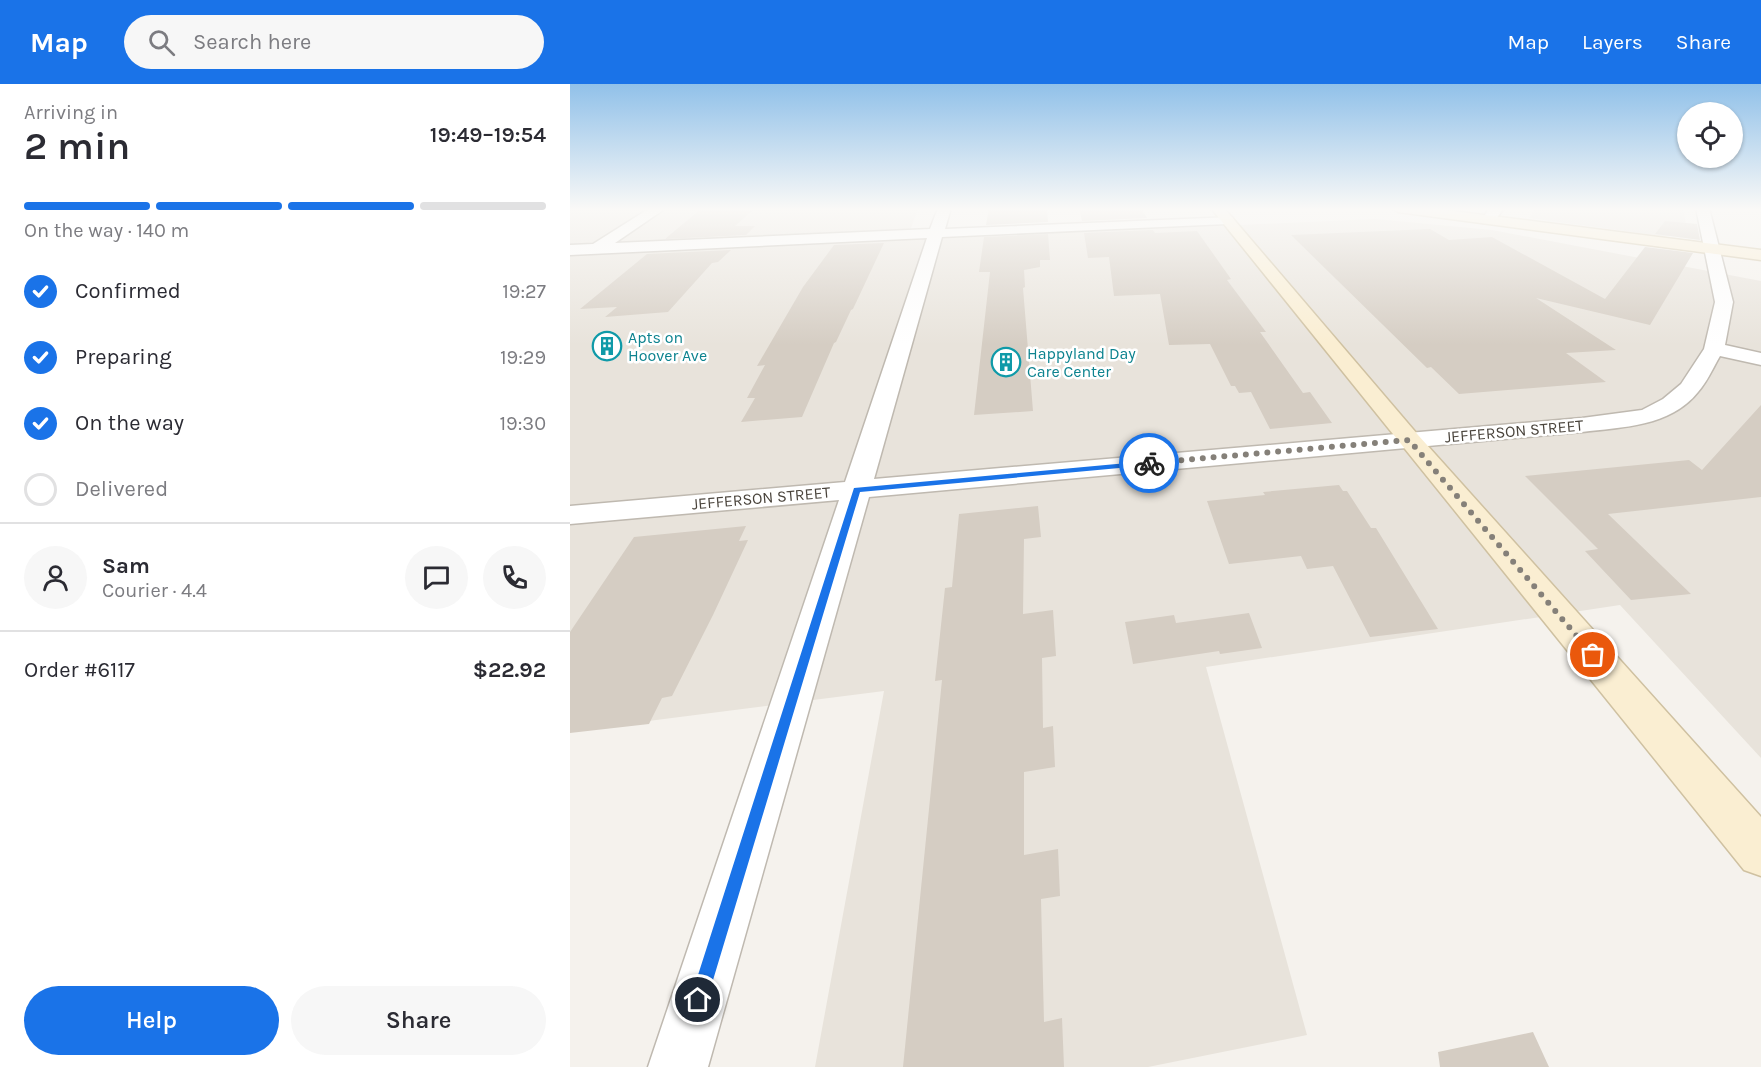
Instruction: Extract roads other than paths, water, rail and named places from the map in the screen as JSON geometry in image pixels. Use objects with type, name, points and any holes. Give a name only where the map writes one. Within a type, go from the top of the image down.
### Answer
[{"type":"main road","points":[[1255,254],[1409,440],[1761,853]]},
{"type":"street","points":[[570,267],[590,254]]},
{"type":"street","points":[[678,1067],[930,254]]},
{"type":"street","name":"JEFFERSON STREET","points":[[570,514],[1582,425],[1648,416],[1671,404],[1689,389],[1714,349],[1724,302],[1712,254]]},
{"type":"street","points":[[1714,349],[1761,359]]},
{"type":"place","name":"Apts on Hoover Ave","points":[[607,346]]},
{"type":"place","name":"Happyland Day Care Center","points":[[1006,362]]}]
